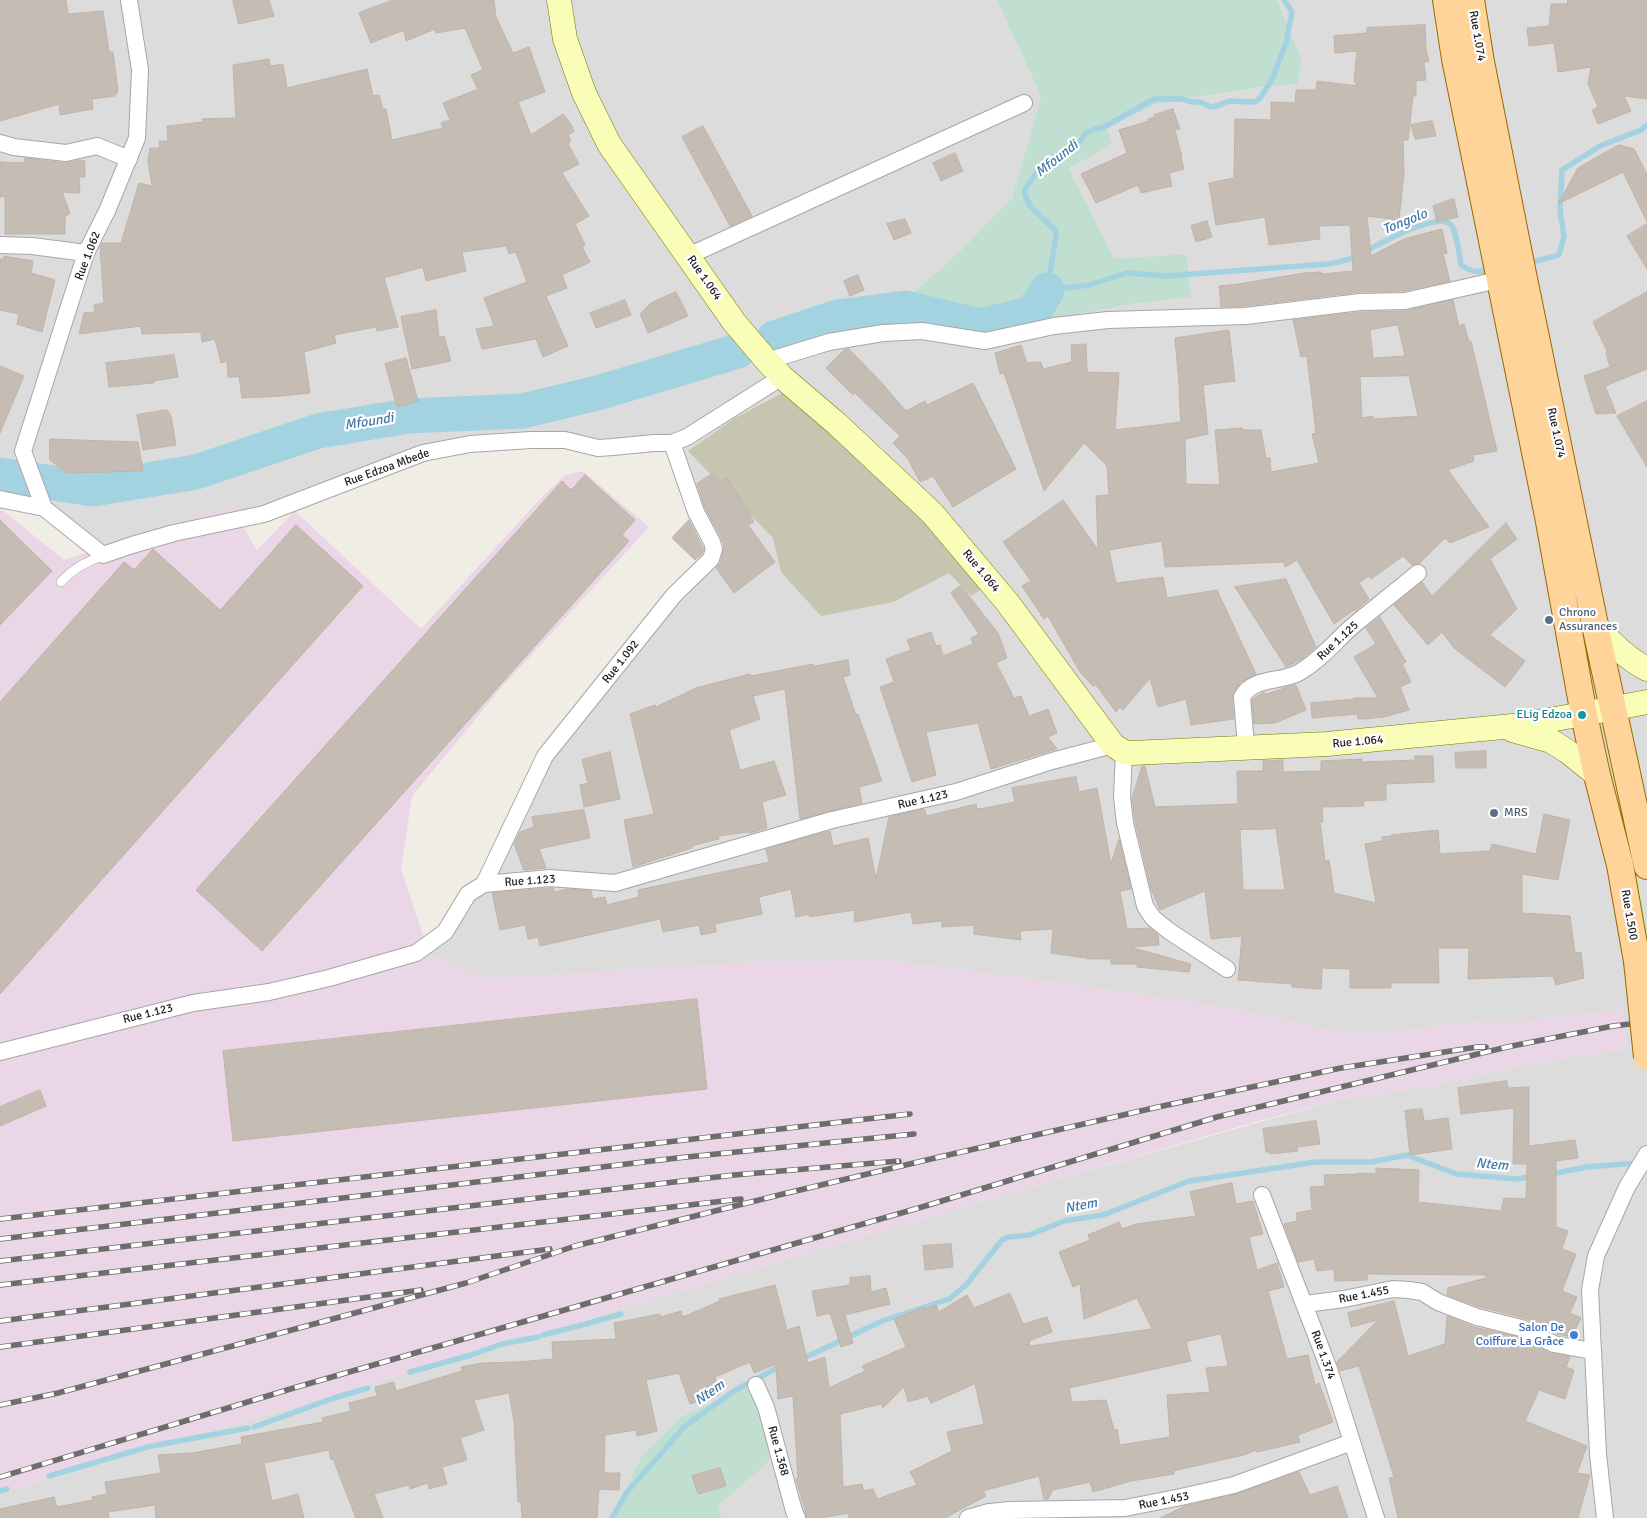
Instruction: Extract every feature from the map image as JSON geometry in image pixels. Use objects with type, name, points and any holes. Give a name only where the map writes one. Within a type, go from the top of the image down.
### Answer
[{"type":"main road","name":"Rue 1.064","points":[[559,0],[568,48],[584,93],[609,144],[734,322],[775,369],[932,513],[1007,602],[1118,748],[1132,753],[1159,753],[1327,744],[1524,724],[1647,702]]},
{"type":"main road","name":"Rue 1.074","points":[[1446,0],[1455,59],[1512,277]]},
{"type":"main road","name":"Rue 1.074","points":[[1471,0],[1512,277],[1553,480],[1584,714],[1597,775]]},
{"type":"main road","name":"Rue 1.074","points":[[1553,480],[1595,625],[1647,866]]},
{"type":"main road","points":[[1595,625],[1625,655],[1647,670]]},
{"type":"main road","points":[[1481,728],[1511,730],[1551,740],[1597,775]]},
{"type":"main road","name":"Rue 1.500","points":[[1597,775],[1620,864],[1637,961],[1647,1057]]},
{"type":"street","name":"Rue 1.062","points":[[44,508],[23,451],[86,253],[107,211],[137,138],[140,70],[129,0]]},
{"type":"street","points":[[688,256],[1024,104]]},
{"type":"street","points":[[0,143],[14,147],[66,153],[97,146],[129,159]]},
{"type":"street","points":[[0,245],[32,246],[86,253]]},
{"type":"street","name":"Rue Edzoa Mbede","points":[[103,555],[174,533],[264,514],[423,453],[470,444],[531,440],[565,440],[598,448],[672,443],[687,437],[775,369],[829,342],[883,333],[922,331],[985,341],[1054,326],[1108,320],[1246,316],[1360,302],[1405,301],[1512,277]]},
{"type":"street","name":"Rue 1.092","points":[[484,884],[546,756],[674,595],[711,559],[714,549],[712,542],[696,512],[672,443]]},
{"type":"street","points":[[0,499],[44,508],[103,555]]},
{"type":"street","name":"Rue 1.125","points":[[1246,747],[1242,697],[1245,690],[1254,685],[1297,674],[1314,663],[1354,625],[1418,573]]},
{"type":"street","points":[[1118,748],[1125,823],[1145,906],[1153,918],[1169,932],[1228,969]]},
{"type":"street","name":"Rue 1.123","points":[[0,1052],[193,1003],[269,992],[329,978],[416,953],[445,932],[468,894],[484,884],[550,878],[615,883],[832,820],[956,792],[1052,761],[1118,748]]},
{"type":"street","points":[[1605,1518],[1599,1464],[1590,1290],[1596,1256],[1627,1187],[1647,1154]]},
{"type":"street","name":"Rue 1.374","points":[[1262,1195],[1329,1369],[1376,1518]]},
{"type":"street","name":"Rue 1.455","points":[[1305,1304],[1344,1299],[1393,1289],[1422,1292],[1438,1302],[1477,1317],[1521,1328],[1554,1344],[1592,1351]]},
{"type":"street","name":"Rue 1.368","points":[[756,1386],[766,1406],[797,1518]]},
{"type":"street","name":"Rue 1.453","points":[[968,1518],[989,1512],[1011,1510],[1125,1508],[1181,1497],[1234,1485],[1352,1442]]},
{"type":"lane","points":[[61,582],[70,572],[103,555]]},
{"type":"shaded area","points":[[0,0],[997,0],[1041,97],[1012,198],[959,252],[913,293],[896,302],[1132,304],[1191,297],[1187,254],[1114,260],[1069,169],[1113,144],[1107,128],[1157,104],[1254,88],[1298,84],[1302,60],[1277,0],[1647,0],[1647,1518],[721,1518],[719,1505],[769,1462],[762,1414],[756,1407],[745,1385],[725,1397],[682,1416],[642,1455],[620,1502],[608,1518],[0,1518],[0,1494],[1041,1184],[1338,1100],[1431,1086],[1526,1065],[1626,1049],[1623,1010],[1525,1021],[1480,1021],[1387,1033],[1343,1033],[1222,1007],[1040,980],[882,960],[760,962],[485,979],[429,954],[426,945],[484,884],[545,756],[711,559],[672,443],[470,444],[103,555],[44,508],[0,499]]},
{"type":"shaded area","points":[[997,0],[1277,0],[1302,60],[1298,84],[1254,88],[1157,104],[1107,128],[1113,144],[1069,169],[1114,259],[1187,254],[1191,297],[1132,304],[977,333],[904,322],[896,302],[913,293],[959,252],[1012,198],[1041,97]]},
{"type":"shaded area","points":[[790,389],[921,516],[983,588],[971,596],[949,573],[893,602],[821,616],[781,572],[773,538],[688,451],[735,418]]},
{"type":"shaded area","points":[[583,471],[649,527],[502,687],[412,796],[401,869],[429,953],[485,979],[760,962],[882,960],[1040,980],[1222,1007],[1343,1033],[1387,1033],[1480,1021],[1525,1021],[1623,1010],[1626,1049],[1526,1065],[1431,1086],[1338,1100],[1255,1122],[0,1494],[0,508],[64,560],[230,505],[257,550],[295,511],[421,629],[541,498],[564,476]]},
{"type":"shaded area","points":[[745,1384],[768,1428],[771,1444],[769,1462],[719,1505],[721,1518],[608,1518],[620,1502],[642,1455],[682,1416],[725,1397]]},
{"type":"green space","points":[[1599,728],[1638,877],[1647,932],[1647,976]]},
{"type":"building","points":[[0,0],[66,0],[68,14],[103,11],[109,52],[113,52],[118,91],[115,96],[92,99],[93,109],[60,115],[59,104],[0,121]]},
{"type":"building","points":[[233,0],[269,0],[274,16],[239,24]]},
{"type":"building","points":[[393,0],[494,0],[496,17],[513,53],[529,47],[545,92],[518,102],[531,135],[563,114],[573,127],[574,131],[568,135],[571,141],[568,144],[579,164],[562,173],[589,216],[575,224],[585,245],[582,247],[590,262],[562,275],[567,288],[546,296],[568,346],[543,357],[536,339],[482,349],[476,329],[494,326],[484,298],[527,282],[516,252],[509,254],[506,246],[462,252],[466,271],[426,281],[423,267],[384,278],[398,327],[377,331],[376,327],[334,335],[336,343],[304,352],[310,393],[242,398],[239,377],[228,377],[227,361],[221,363],[215,339],[202,342],[201,332],[142,334],[141,326],[79,334],[84,313],[95,312],[94,305],[104,303],[100,248],[102,243],[121,243],[139,183],[152,186],[148,161],[150,148],[160,148],[159,141],[168,141],[167,126],[203,122],[202,119],[236,118],[233,65],[269,59],[270,66],[283,64],[287,88],[367,69],[373,96],[379,95],[383,109],[386,109],[392,140],[443,128],[441,123],[450,120],[443,103],[478,89],[471,75],[483,70],[465,28],[436,33],[435,29],[406,41],[404,30],[371,43],[359,13]]},
{"type":"building","points":[[1568,0],[1647,0],[1647,99],[1624,96],[1631,111],[1598,124],[1592,110],[1598,107],[1588,84],[1591,67],[1558,72],[1554,43],[1529,46],[1527,28],[1549,26],[1551,4],[1567,4]]},
{"type":"building","points":[[1425,25],[1426,50],[1429,61],[1424,62],[1426,80],[1416,81],[1416,96],[1413,96],[1408,140],[1403,140],[1404,173],[1399,220],[1367,216],[1371,256],[1404,239],[1442,229],[1447,253],[1443,254],[1450,281],[1404,291],[1359,292],[1245,306],[1221,307],[1219,286],[1304,273],[1321,272],[1321,274],[1353,271],[1350,225],[1319,226],[1320,239],[1269,245],[1265,217],[1216,225],[1209,183],[1234,178],[1235,119],[1271,120],[1271,102],[1295,103],[1296,90],[1316,90],[1317,81],[1357,86],[1354,80],[1357,51],[1335,53],[1334,36],[1367,33],[1367,28]]},
{"type":"building","points":[[1173,109],[1180,129],[1175,130],[1184,169],[1169,173],[1172,186],[1141,193],[1138,185],[1096,203],[1081,174],[1127,153],[1119,130],[1149,121],[1148,119],[1155,117],[1154,115]]},
{"type":"building","points":[[1432,121],[1436,136],[1415,139],[1411,125]]},
{"type":"building","points":[[703,126],[752,216],[730,226],[682,137]]},
{"type":"building","points":[[1619,145],[1634,149],[1647,174],[1647,222],[1623,172],[1558,204],[1578,168]]},
{"type":"building","points":[[955,153],[963,171],[941,181],[933,163]]},
{"type":"building","points":[[25,158],[65,163],[85,161],[85,177],[79,177],[80,193],[62,192],[70,213],[65,217],[65,234],[5,234],[5,196],[0,197],[0,162],[25,163]]},
{"type":"building","points":[[1454,199],[1458,217],[1437,222],[1433,206]]},
{"type":"building","points":[[905,219],[911,233],[894,240],[887,224]]},
{"type":"building","points":[[1207,221],[1212,237],[1196,242],[1191,226]]},
{"type":"building","points":[[1647,224],[1647,269],[1627,236]]},
{"type":"building","points":[[4,256],[33,261],[31,273],[55,280],[42,332],[17,324],[19,314],[0,310],[0,259],[4,259]]},
{"type":"building","points":[[858,275],[864,290],[850,296],[844,281]]},
{"type":"building","points":[[676,292],[688,316],[648,333],[640,314],[651,303]]},
{"type":"building","points":[[1647,292],[1647,369],[1605,386],[1616,413],[1596,414],[1584,376],[1610,367],[1607,351],[1593,322]]},
{"type":"building","points":[[625,300],[631,315],[596,328],[590,313]]},
{"type":"building","points":[[1453,300],[1459,326],[1464,324],[1469,342],[1471,341],[1497,451],[1473,455],[1474,461],[1448,470],[1489,527],[1450,543],[1445,538],[1420,563],[1412,565],[1403,556],[1371,579],[1369,576],[1359,583],[1369,599],[1355,611],[1334,624],[1297,560],[1285,567],[1284,562],[1165,567],[1162,541],[1109,550],[1116,583],[1163,577],[1167,598],[1217,590],[1256,674],[1241,682],[1234,691],[1232,698],[1234,719],[1191,725],[1186,699],[1158,707],[1150,678],[1123,710],[1120,707],[1116,712],[1096,685],[1093,686],[1080,672],[1048,616],[1044,619],[1022,586],[1031,581],[1003,542],[1063,500],[1098,550],[1096,496],[1109,495],[1107,466],[1084,443],[1044,491],[1004,373],[1000,374],[995,353],[1021,345],[1027,363],[1041,362],[1043,369],[1072,362],[1071,345],[1086,344],[1087,372],[1119,373],[1115,430],[1181,422],[1175,338],[1229,330],[1235,381],[1203,385],[1208,434],[1185,439],[1186,484],[1220,485],[1215,430],[1242,428],[1242,430],[1261,430],[1266,458],[1270,458],[1271,472],[1319,463],[1312,434],[1316,433],[1307,356],[1301,357],[1293,320],[1361,312],[1405,311]],"holes":[[[1398,325],[1405,356],[1373,358],[1370,330]],[[1409,376],[1418,416],[1374,419],[1373,416],[1362,418],[1360,377]]]},
{"type":"building","points":[[436,310],[439,337],[444,336],[451,361],[412,369],[401,317]]},
{"type":"building","points":[[849,349],[906,411],[925,401],[927,405],[973,383],[1016,469],[953,507],[933,476],[920,482],[908,459],[893,443],[900,436],[855,393],[853,395],[826,368],[844,350]]},
{"type":"building","points":[[174,355],[178,377],[153,381],[154,383],[109,387],[106,363]]},
{"type":"building","points":[[406,358],[418,401],[397,407],[385,364]]},
{"type":"building","points":[[0,366],[24,376],[0,433]]},
{"type":"building","points":[[1647,401],[1647,467],[1617,416]]},
{"type":"building","points":[[167,410],[171,416],[176,445],[143,450],[137,415]]},
{"type":"building","points":[[50,439],[138,442],[143,471],[67,473],[50,460]]},
{"type":"building","points":[[712,474],[718,483],[727,478],[754,522],[748,525],[775,562],[734,593],[716,568],[721,562],[724,546],[705,508],[697,484]]},
{"type":"building","points":[[585,475],[635,520],[622,535],[629,541],[262,951],[196,890],[562,481],[571,490]]},
{"type":"building","points":[[0,520],[52,571],[0,625]]},
{"type":"building","points":[[689,520],[704,549],[702,554],[695,560],[672,538]]},
{"type":"building","points":[[1506,523],[1517,539],[1490,559],[1517,609],[1490,635],[1525,661],[1505,687],[1454,648],[1442,632],[1428,645],[1394,605],[1422,582],[1432,596]]},
{"type":"building","points":[[296,525],[363,586],[0,994],[0,702],[124,562],[134,570],[153,549],[220,610]]},
{"type":"building","points":[[1286,579],[1316,647],[1302,659],[1286,667],[1235,587]]},
{"type":"building","points":[[961,586],[998,633],[1007,658],[996,663],[1014,698],[1021,696],[1029,716],[1048,709],[1057,733],[1048,737],[1057,749],[991,769],[978,723],[926,732],[936,775],[912,782],[880,687],[894,682],[886,659],[911,650],[907,640],[931,632],[936,646],[940,645],[943,656],[973,644],[971,638],[979,634],[951,593]]},
{"type":"building","points":[[1380,617],[1406,662],[1402,664],[1411,682],[1400,687],[1409,710],[1384,717],[1365,719],[1358,719],[1357,714],[1312,718],[1311,703],[1354,698],[1378,698],[1354,657],[1376,644],[1366,628]]},
{"type":"building","points":[[848,660],[850,675],[843,677],[882,781],[859,787],[862,803],[800,819],[785,689],[753,696],[760,719],[729,730],[740,770],[774,761],[786,795],[762,802],[767,828],[750,833],[718,836],[719,839],[691,846],[692,848],[633,867],[624,820],[654,814],[630,714],[655,705],[656,707],[696,688],[750,674],[751,676],[813,664],[814,666]]},
{"type":"building","points":[[1296,685],[1306,710],[1275,723],[1254,724],[1252,700],[1254,698],[1264,692],[1265,694]]},
{"type":"building","points":[[1486,751],[1486,768],[1456,768],[1455,753]]},
{"type":"building","points":[[610,752],[620,799],[584,807],[580,785],[588,783],[582,760]]},
{"type":"building","points":[[1415,756],[1433,756],[1434,782],[1386,784],[1386,800],[1363,801],[1364,806],[1322,807],[1323,822],[1320,822],[1325,861],[1329,860],[1334,893],[1376,903],[1365,844],[1382,841],[1382,837],[1438,830],[1440,854],[1490,851],[1492,844],[1536,854],[1544,814],[1570,820],[1558,880],[1522,874],[1522,913],[1570,916],[1575,953],[1581,952],[1584,978],[1556,985],[1553,976],[1468,979],[1469,948],[1438,948],[1439,983],[1391,983],[1391,988],[1350,988],[1350,969],[1322,968],[1321,989],[1292,987],[1292,984],[1238,980],[1242,936],[1211,939],[1205,891],[1160,910],[1151,889],[1135,821],[1132,798],[1142,766],[1145,766],[1155,807],[1238,804],[1237,771],[1263,771],[1263,761],[1283,760],[1283,772],[1321,771],[1321,761],[1362,759],[1362,762],[1415,760]],"holes":[[[1276,829],[1285,890],[1243,890],[1240,830]]]},
{"type":"building","points":[[1076,777],[1079,792],[1097,788],[1111,864],[1119,839],[1131,889],[1120,891],[1127,929],[1150,928],[1158,935],[1159,945],[1130,947],[1191,964],[1189,972],[1137,967],[1137,964],[1111,964],[1111,959],[1087,959],[1051,953],[1053,929],[1020,931],[1021,940],[974,934],[974,925],[942,927],[942,921],[913,924],[911,912],[854,922],[855,910],[809,917],[809,914],[796,917],[791,889],[759,897],[762,914],[715,924],[716,932],[701,935],[699,925],[663,932],[660,919],[540,946],[538,937],[528,939],[525,925],[500,930],[492,893],[550,888],[553,888],[554,892],[567,889],[591,891],[593,899],[605,897],[607,905],[639,897],[638,890],[769,862],[766,849],[830,831],[833,846],[868,838],[876,879],[889,817],[924,809],[927,816],[976,804],[977,809],[980,809],[1015,802],[1012,788]]},
{"type":"building","points":[[584,810],[590,838],[539,849],[546,868],[524,870],[514,844],[520,832],[534,827],[532,817]]},
{"type":"building","points":[[697,999],[707,1089],[233,1141],[223,1051]]},
{"type":"building","points":[[1507,1081],[1508,1088],[1529,1087],[1529,1146],[1575,1140],[1578,1158],[1556,1161],[1556,1227],[1568,1231],[1562,1249],[1576,1254],[1562,1291],[1577,1297],[1570,1313],[1581,1318],[1573,1334],[1579,1336],[1578,1338],[1557,1334],[1524,1318],[1480,1307],[1447,1295],[1448,1288],[1486,1278],[1486,1275],[1367,1274],[1368,1280],[1335,1281],[1334,1269],[1317,1271],[1314,1259],[1298,1262],[1284,1224],[1297,1221],[1296,1213],[1312,1210],[1310,1187],[1325,1186],[1324,1175],[1376,1174],[1376,1168],[1419,1170],[1418,1202],[1501,1211],[1504,1198],[1526,1199],[1527,1164],[1513,1164],[1514,1108],[1461,1114],[1458,1088]]},
{"type":"building","points":[[40,1090],[46,1106],[0,1126],[0,1107]]},
{"type":"building","points":[[1422,1109],[1424,1121],[1448,1118],[1452,1149],[1410,1155],[1405,1111]]},
{"type":"building","points":[[1316,1121],[1320,1144],[1297,1147],[1298,1151],[1270,1154],[1270,1152],[1266,1152],[1263,1129]]},
{"type":"building","points":[[1232,1183],[1236,1204],[1253,1201],[1263,1234],[1249,1237],[1257,1270],[1277,1263],[1284,1287],[1268,1291],[1287,1359],[1308,1355],[1315,1385],[1319,1383],[1333,1422],[1298,1435],[1300,1442],[1257,1452],[1256,1450],[1244,1455],[1173,1471],[1174,1474],[1131,1481],[1093,1492],[1090,1482],[1053,1490],[1048,1499],[1044,1499],[1039,1476],[983,1491],[986,1496],[945,1518],[849,1518],[848,1513],[821,1518],[807,1518],[796,1479],[798,1479],[793,1396],[778,1399],[776,1364],[754,1373],[750,1362],[715,1377],[720,1394],[690,1404],[679,1373],[646,1380],[657,1431],[637,1436],[636,1430],[605,1435],[604,1473],[620,1473],[619,1490],[599,1489],[597,1518],[522,1518],[521,1502],[518,1502],[514,1421],[509,1393],[474,1400],[484,1430],[460,1438],[467,1460],[442,1467],[447,1484],[429,1489],[428,1483],[410,1489],[409,1485],[374,1494],[383,1518],[356,1518],[333,1459],[331,1460],[329,1450],[264,1463],[272,1501],[298,1494],[304,1518],[156,1518],[155,1505],[108,1512],[109,1518],[0,1518],[0,1509],[54,1497],[57,1507],[93,1500],[92,1497],[107,1494],[105,1482],[161,1473],[158,1455],[192,1453],[242,1444],[241,1437],[323,1422],[322,1418],[351,1411],[349,1403],[377,1396],[375,1387],[394,1382],[396,1391],[462,1371],[461,1367],[482,1363],[553,1359],[552,1342],[616,1339],[614,1323],[660,1314],[661,1317],[681,1311],[683,1317],[720,1301],[719,1299],[775,1285],[787,1330],[799,1326],[808,1363],[825,1357],[829,1388],[865,1371],[862,1366],[906,1347],[894,1319],[924,1307],[924,1309],[936,1305],[939,1312],[967,1295],[974,1308],[1010,1293],[1023,1324],[1047,1317],[1052,1332],[1029,1341],[1030,1346],[1152,1329],[1137,1298],[1084,1319],[1080,1284],[1073,1287],[1059,1252],[1090,1240],[1088,1235],[1119,1222],[1122,1229],[1136,1224],[1196,1216],[1190,1192]],"holes":[[[1221,1334],[1228,1366],[1206,1368],[1210,1392],[1167,1395],[1170,1437],[1120,1445],[1117,1429],[1114,1430],[1106,1400],[1072,1402],[1069,1388],[1191,1361],[1186,1342]],[[975,1384],[984,1424],[947,1432],[952,1451],[910,1472],[917,1485],[877,1499],[873,1489],[863,1491],[862,1484],[843,1487],[840,1414],[881,1404],[883,1408],[904,1387],[908,1402],[928,1396],[931,1403]]]},
{"type":"building","points":[[951,1244],[953,1267],[925,1270],[923,1246]]},
{"type":"building","points":[[870,1276],[871,1292],[886,1288],[890,1304],[845,1315],[853,1343],[841,1347],[830,1313],[817,1316],[812,1291],[850,1285],[850,1278]]},
{"type":"building","points":[[1394,1301],[1408,1356],[1445,1344],[1447,1316],[1474,1327],[1518,1337],[1550,1353],[1570,1357],[1566,1367],[1574,1370],[1565,1399],[1539,1390],[1525,1421],[1587,1446],[1577,1473],[1590,1475],[1578,1518],[1398,1518],[1389,1478],[1394,1477],[1359,1366],[1340,1371],[1337,1362],[1378,1320],[1351,1327],[1348,1313]]},
{"type":"building","points":[[720,1468],[726,1486],[698,1494],[692,1476]]},
{"type":"building","points":[[1299,1472],[1310,1495],[1337,1486],[1348,1518],[1160,1518],[1185,1506],[1237,1494]]},
{"type":"waterway","name":"Mfoundi","points":[[1284,0],[1292,12],[1286,43],[1272,80],[1260,98],[1255,102],[1229,101],[1211,107],[1200,102],[1182,99],[1154,99],[1104,127],[1086,133],[1079,143],[1059,154],[1037,172],[1025,189],[1025,195],[1030,206],[1056,231],[1047,290],[1089,285],[1127,273],[1165,276],[1328,264],[1351,258],[1418,227],[1442,221],[1450,224],[1452,227],[1461,265],[1476,271],[1492,270]]},
{"type":"waterway","name":"Tongolo","points":[[1528,263],[1559,255],[1564,236],[1560,211],[1562,170],[1600,146],[1641,130],[1647,125]]},
{"type":"waterway","name":"Mfoundi","points":[[774,338],[837,317],[905,308],[980,326],[1026,315],[1039,304],[1047,290]]},
{"type":"waterway","name":"Mfoundi","points":[[0,475],[93,489],[196,472],[318,431],[408,416],[523,411],[601,392],[738,351]]},
{"type":"waterway","name":"Ntem","points":[[800,1360],[882,1321],[949,1299],[966,1285],[1002,1240],[1009,1237],[1029,1235],[1064,1221],[1103,1215],[1189,1181],[1316,1162],[1371,1162],[1407,1155],[1456,1174],[1518,1179],[1533,1176]]},
{"type":"waterway","name":"Ntem","points":[[1550,1174],[1587,1167],[1637,1163]]},
{"type":"waterway","points":[[586,1324],[621,1314]]},
{"type":"waterway","points":[[543,1335],[582,1325]]},
{"type":"waterway","points":[[488,1349],[502,1344],[538,1337]]},
{"type":"waterway","points":[[442,1363],[485,1350]]},
{"type":"waterway","points":[[410,1372],[439,1364]]},
{"type":"waterway","name":"Ntem","points":[[612,1518],[627,1492],[685,1426],[734,1391],[782,1365]]},
{"type":"waterway","points":[[334,1398],[368,1388]]},
{"type":"waterway","points":[[254,1427],[331,1399]]},
{"type":"waterway","points":[[152,1446],[248,1428]]},
{"type":"waterway","points":[[49,1476],[148,1447]]},
{"type":"waterway","points":[[0,1491],[7,1489]]},
{"type":"railway","points":[[0,1477],[297,1387],[922,1207],[1217,1117],[1507,1047],[1613,1026],[1647,1022]]},
{"type":"railway","points":[[0,1405],[58,1393],[466,1283],[575,1246],[783,1194],[1158,1107],[1341,1068],[1486,1047]]},
{"type":"railway","points":[[0,1219],[910,1114]]},
{"type":"railway","points":[[0,1239],[677,1158],[914,1134]]},
{"type":"railway","points":[[0,1261],[734,1175],[899,1161]]},
{"type":"railway","points":[[0,1285],[741,1199]]},
{"type":"railway","points":[[0,1321],[550,1249]]},
{"type":"railway","points":[[0,1347],[421,1290]]},
{"type":"place","name":"Chrono Assurances","points":[[1549,620]]},
{"type":"place","name":"ELig Edzoa","points":[[1582,715]]},
{"type":"place","name":"MRS","points":[[1494,813]]},
{"type":"place","name":"Salon De Coiffure La Grâce","points":[[1574,1335]]}]
